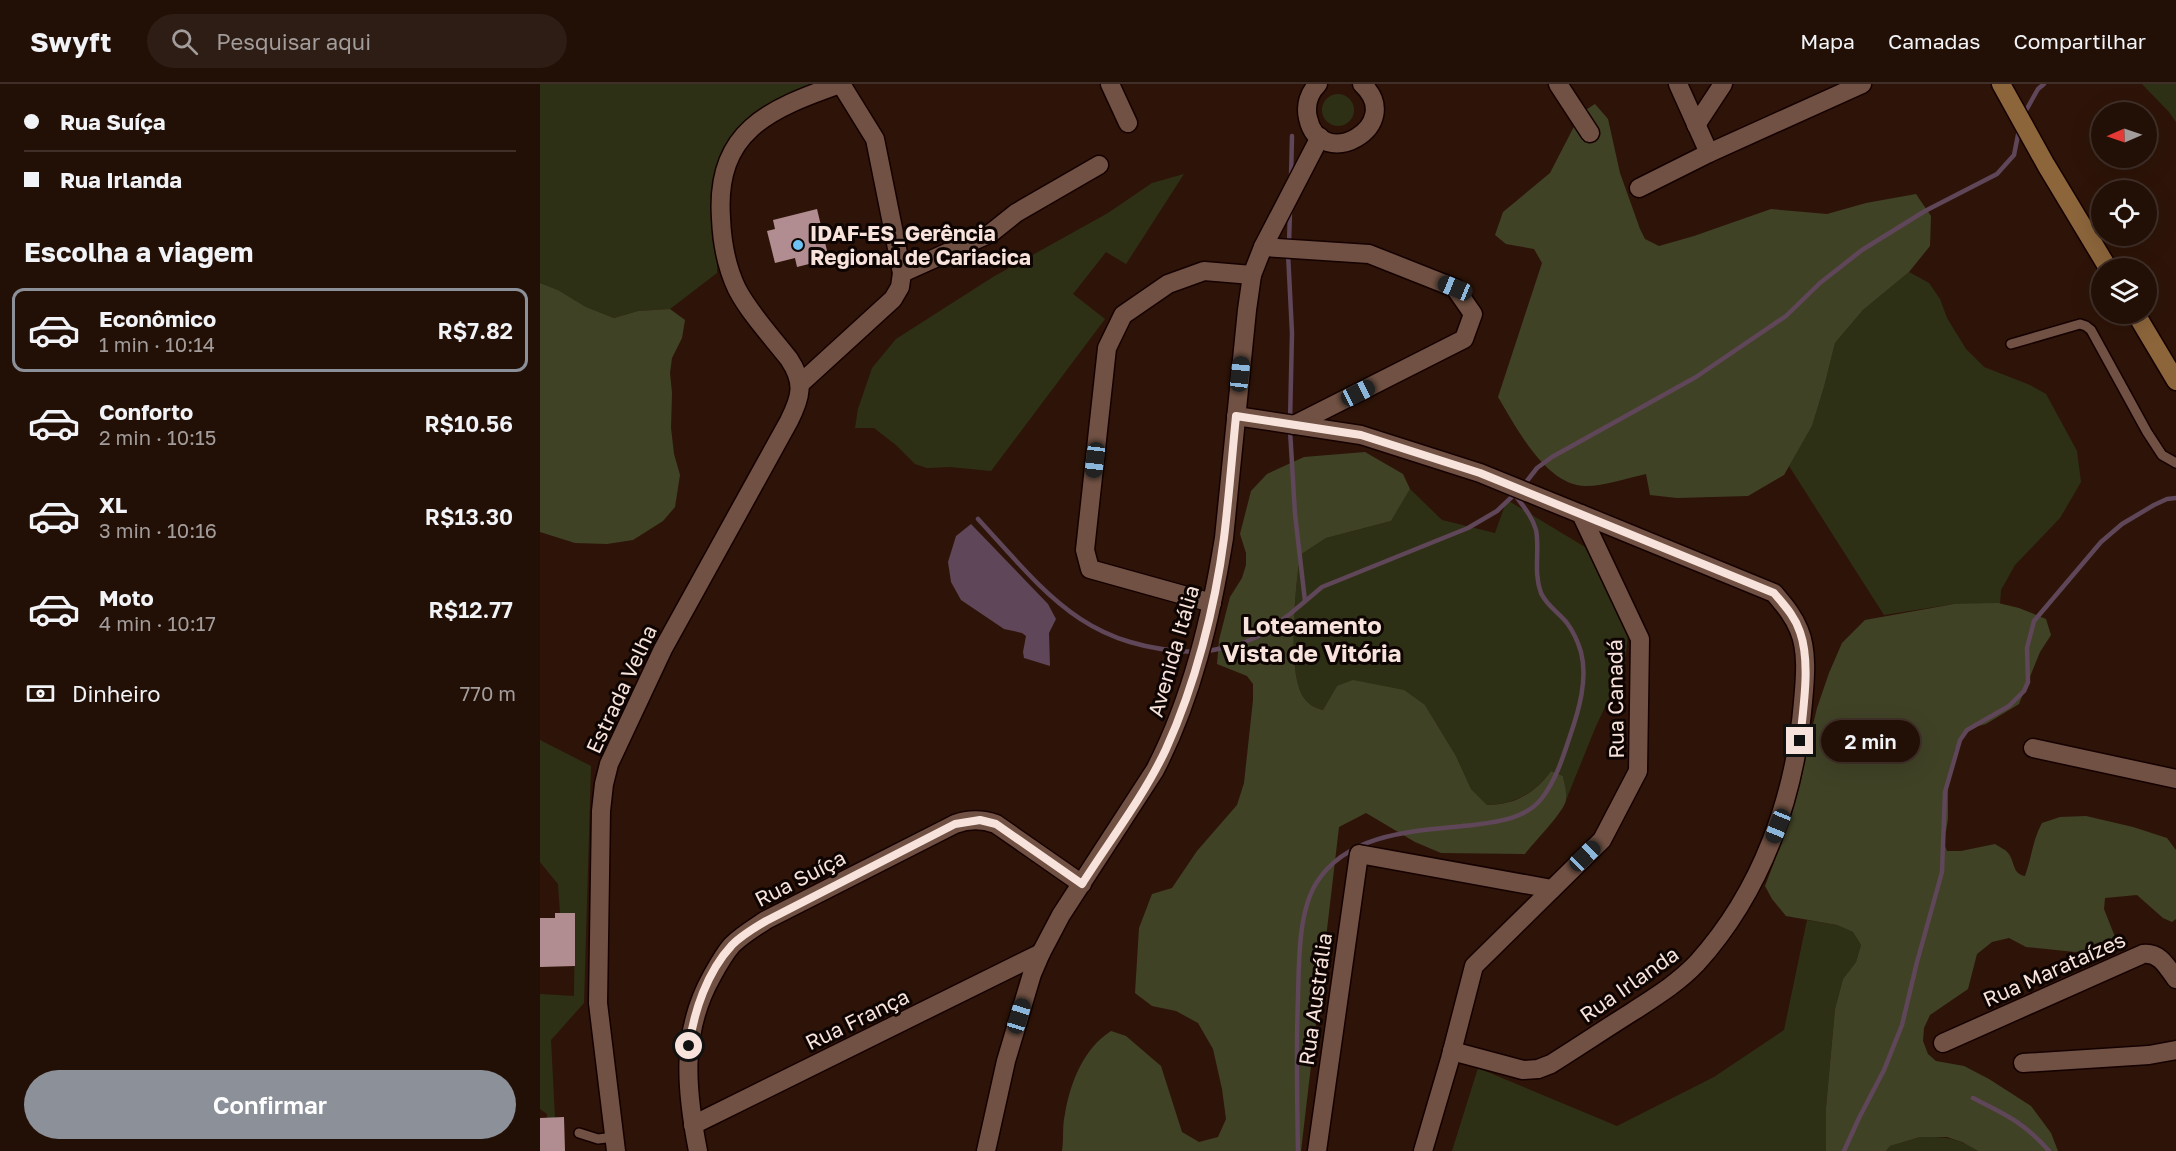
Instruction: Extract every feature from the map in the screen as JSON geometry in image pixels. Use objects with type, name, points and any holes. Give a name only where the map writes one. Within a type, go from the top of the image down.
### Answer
[{"type":"street","points":[[840,84],[875,139],[902,273],[900,287],[893,299],[801,384],[797,371],[789,359],[738,290],[726,261],[720,209],[723,178],[730,153],[760,120],[795,100],[840,84]]},
{"type":"street","points":[[1110,84],[1128,123]]},
{"type":"street","points":[[1312,86],[1306,106],[1309,123],[1320,137],[1328,142],[1345,143],[1354,141],[1367,130],[1374,113],[1371,96],[1362,84]]},
{"type":"street","points":[[1558,84],[1590,133]]},
{"type":"street","points":[[1678,84],[1709,153]]},
{"type":"street","points":[[1696,125],[1723,84]]},
{"type":"street","points":[[2001,84],[2102,258]]},
{"type":"street","points":[[1640,188],[1709,153],[1856,85]]},
{"type":"street","name":"Avenida Itália","points":[[986,1151],[1006,1061],[1032,974],[1041,953],[1061,915],[1132,808],[1166,748],[1185,702],[1212,603],[1224,538],[1252,275],[1263,247],[1320,137]]},
{"type":"street","points":[[902,273],[991,233],[1016,213],[1099,165]]},
{"type":"street","points":[[1263,247],[1369,254],[1455,288],[1473,314],[1464,339],[1294,425]]},
{"type":"street","points":[[1212,603],[1090,569],[1085,550],[1107,348],[1123,315],[1168,284],[1204,270],[1252,275]]},
{"type":"street","points":[[2142,324],[2176,381]]},
{"type":"street","name":"Estrada Velha","points":[[615,1144],[598,1003],[601,811],[609,764],[663,649],[789,421],[798,403],[801,384]]},
{"type":"street","points":[[1236,416],[1361,435],[1480,473],[1581,514]]},
{"type":"street","name":"Rua Canadá","points":[[1423,1151],[1474,966],[1602,840],[1638,771],[1640,639],[1581,514]]},
{"type":"street","name":"Rua Irlanda","points":[[1452,1051],[1523,1070],[1538,1069],[1551,1064],[1673,986],[1697,963],[1743,901],[1761,867],[1778,826],[1790,787],[1800,741],[1804,693],[1804,654],[1800,632],[1791,612],[1774,593],[1581,514]]},
{"type":"street","points":[[2033,748],[2176,778]]},
{"type":"street","name":"Rua Suíça","points":[[698,1151],[689,1093],[689,1046],[698,1004],[732,946],[766,921],[955,824],[971,820],[996,824],[1082,884]]},
{"type":"street","name":"Rua Austrália","points":[[1317,1151],[1359,854],[1552,889]]},
{"type":"street","name":"Rua França","points":[[693,1125],[1041,953]]},
{"type":"street","name":"Rua Marataízes","points":[[1943,1043],[2143,954],[2155,954],[2176,980]]},
{"type":"street","points":[[2023,1062],[2150,1056],[2176,1050]]},
{"type":"lane","points":[[2011,344],[2080,324],[2086,326],[2091,330],[2162,455],[2176,464]]},
{"type":"lane","points":[[579,1133],[615,1144]]},
{"type":"green space","points":[[540,84],[825,84],[751,121],[731,136],[719,166],[717,273],[670,309],[638,311],[614,318],[586,307],[558,290],[540,283]]},
{"type":"green space","points":[[2142,84],[2176,84],[2176,122],[2169,112]]},
{"type":"green space","points":[[1338,94],[1349,99],[1354,110],[1349,121],[1338,126],[1327,121],[1322,110],[1327,99]]},
{"type":"green space","points":[[1595,104],[1608,119],[1620,173],[1640,229],[1645,239],[1659,246],[1771,209],[1827,214],[1866,203],[1916,194],[1931,216],[1930,246],[1909,272],[1863,310],[1835,343],[1812,426],[1784,475],[1748,496],[1677,498],[1650,495],[1646,474],[1593,486],[1571,483],[1545,466],[1523,438],[1498,397],[1542,263],[1534,249],[1506,244],[1495,235],[1503,212],[1550,173],[1581,113]]},
{"type":"green space","points":[[1184,174],[1126,264],[1106,252],[1073,294],[1105,319],[991,471],[950,467],[927,468],[915,464],[874,428],[855,428],[858,409],[872,368],[896,339],[993,277],[1108,213],[1152,183]]},
{"type":"green space","points":[[1909,272],[1929,283],[1966,349],[1984,367],[2030,385],[2046,394],[2077,451],[2081,482],[2060,518],[2015,565],[2001,590],[2000,604],[1954,604],[1884,615],[1789,466],[1812,426],[1835,343],[1863,310]]},
{"type":"green space","points":[[540,283],[558,290],[586,307],[614,318],[638,311],[670,309],[685,320],[682,338],[672,358],[670,373],[671,428],[674,454],[680,475],[675,507],[663,521],[633,540],[607,544],[575,543],[540,532]]},
{"type":"green space","points":[[1365,452],[1403,474],[1410,489],[1391,521],[1326,538],[1300,555],[1294,650],[1298,686],[1304,698],[1312,706],[1323,710],[1337,686],[1353,680],[1404,690],[1425,705],[1456,756],[1471,789],[1487,805],[1507,803],[1524,796],[1538,786],[1551,771],[1563,776],[1566,791],[1564,805],[1525,854],[1441,853],[1415,842],[1366,813],[1339,827],[1301,1151],[1062,1151],[1064,1119],[1070,1090],[1086,1057],[1101,1038],[1111,1031],[1126,1036],[1161,1066],[1182,1132],[1199,1142],[1218,1137],[1226,1119],[1213,1049],[1198,1023],[1176,1011],[1152,1006],[1135,993],[1139,928],[1152,894],[1172,888],[1197,851],[1237,805],[1244,783],[1253,684],[1247,676],[1217,664],[1219,640],[1230,597],[1242,578],[1246,565],[1246,553],[1240,534],[1251,491],[1267,474],[1304,457]]},
{"type":"green space","points":[[1410,489],[1442,520],[1495,533],[1507,500],[1585,547],[1629,624],[1625,665],[1596,726],[1566,800],[1563,776],[1551,771],[1524,796],[1507,802],[1487,805],[1471,789],[1456,756],[1425,705],[1337,686],[1323,710],[1312,706],[1304,698],[1298,686],[1294,650],[1300,555],[1326,538],[1391,521]]},
{"type":"green space","points":[[1998,603],[2019,608],[2046,619],[2051,635],[2040,652],[2019,704],[1986,724],[1971,728],[1955,749],[1948,778],[1948,819],[1942,839],[1947,851],[1961,851],[1995,844],[2007,852],[2018,873],[2025,876],[2042,823],[2060,817],[2086,816],[2133,827],[2167,838],[2176,850],[2176,919],[2172,922],[2163,918],[2137,895],[2105,898],[2104,909],[2115,937],[2105,949],[2075,952],[2026,947],[2009,938],[1992,942],[1977,954],[1968,989],[1930,1015],[1924,1028],[1923,1041],[1928,1054],[1936,1061],[1964,1066],[2031,1106],[2051,1133],[2058,1151],[1978,1151],[1947,1137],[1920,1137],[1890,1146],[1886,1151],[1826,1151],[1826,1108],[1835,1009],[1843,979],[1856,962],[1861,945],[1853,932],[1837,925],[1786,916],[1765,886],[1790,821],[1817,708],[1842,643],[1865,620],[1954,604]]},
{"type":"green space","points":[[540,740],[591,766],[584,1003],[551,1040],[555,1118],[547,1118],[547,1114],[540,1109],[540,994],[574,996],[575,913],[560,913],[558,884],[540,862]]},
{"type":"green space","points":[[1807,920],[1837,925],[1853,932],[1861,945],[1856,962],[1843,979],[1835,1009],[1826,1108],[1826,1151],[1452,1151],[1478,1068],[1617,1126],[1714,1077],[1784,1030]]},
{"type":"green space","points":[[1920,1137],[1950,1139],[1978,1151],[1886,1151],[1890,1146]]},
{"type":"shaded area","points":[[971,524],[1048,604],[1056,619],[1049,633],[1050,666],[1024,658],[1026,636],[1022,633],[1004,629],[961,600],[951,582],[948,562],[956,536]]},
{"type":"building","name":"IDAF-ES_Gerência Regional de Cariacica","points":[[817,209],[829,259],[797,267],[795,258],[775,263],[767,231],[775,229],[773,220]]},
{"type":"building","points":[[555,913],[575,913],[575,966],[540,967],[540,918],[555,918]]},
{"type":"building","points":[[564,1117],[565,1151],[540,1151],[540,1118]]},
{"type":"waterway","points":[[2024,114],[2038,89],[2044,84]]},
{"type":"waterway","points":[[1523,486],[1537,468],[1552,457],[1696,377],[1786,316],[1820,283],[1862,250],[1925,211],[1997,174],[2014,155],[2019,130]]},
{"type":"waterway","points":[[1291,178],[1292,136]]},
{"type":"waterway","points":[[1289,244],[1290,211]]},
{"type":"waterway","points":[[1288,253],[1292,333],[1290,421]]},
{"type":"waterway","points":[[1290,430],[1295,514],[1305,601]]},
{"type":"waterway","points":[[1203,652],[1238,645],[1259,636],[1322,587],[1468,528],[1497,511],[1517,492]]},
{"type":"waterway","points":[[1298,1151],[1299,953],[1306,907],[1317,882],[1331,865],[1348,852],[1367,843],[1409,832],[1501,821],[1528,811],[1542,798],[1562,760],[1579,705],[1583,684],[1583,662],[1569,626],[1546,602],[1541,593],[1537,577],[1536,530],[1530,516],[1515,495]]},
{"type":"waterway","points":[[1844,1151],[1884,1070],[1902,1025],[1942,872],[1945,792],[1960,740],[1967,730],[2009,706],[2024,691],[2028,682],[2027,648],[2034,621],[2101,542],[2122,524],[2154,505],[2176,498]]},
{"type":"waterway","points":[[978,519],[1048,593],[1071,612],[1096,628],[1124,640],[1157,648],[1195,652]]},
{"type":"waterway","points":[[1973,1098],[2023,1126],[2049,1151]]},
{"type":"place","name":"IDAF-ES_Gerência Regional de Cariacica","points":[[798,245]]},
{"type":"district","name":"Loteamento Vista de Vitória","points":[[1312,638]]},
{"type":"route","points":[[689,1046],[693,1021],[705,989],[732,946],[747,933],[766,921],[955,824],[971,820],[996,824],[1082,884],[1155,770],[1185,702],[1219,571],[1236,416],[1361,435],[1480,473],[1774,593],[1791,612],[1800,632],[1804,654],[1800,741]]}]
